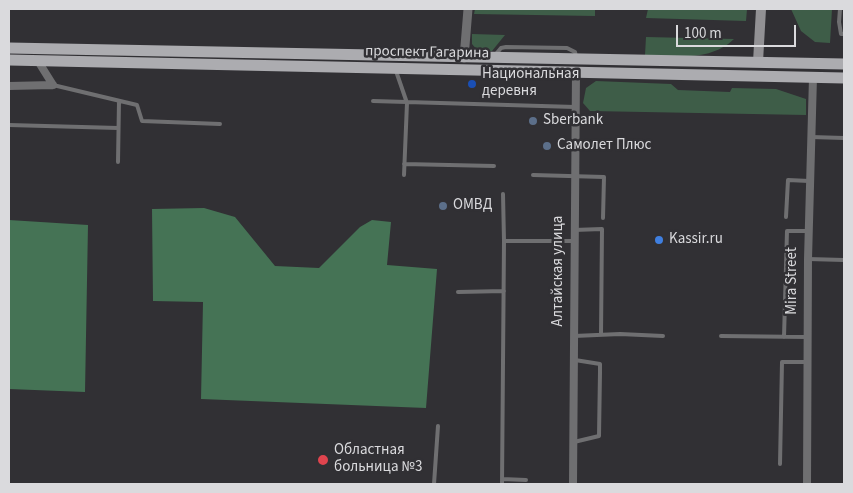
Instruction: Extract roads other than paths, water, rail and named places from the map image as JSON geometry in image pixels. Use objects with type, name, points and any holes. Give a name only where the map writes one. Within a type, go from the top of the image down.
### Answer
[{"type":"main road","points":[[757,76],[761,9]]},
{"type":"main road","name":"проспект Гагарина","points":[[9,48],[464,63],[576,71],[844,78]]},
{"type":"main road","name":"проспект Гагарина","points":[[9,60],[395,68],[464,63],[492,58],[844,64]]},
{"type":"main road","name":"Алтайская улица","points":[[576,59],[576,71]]},
{"type":"street","points":[[464,63],[468,9]]},
{"type":"street","points":[[38,61],[53,85]]},
{"type":"street","name":"Алтайская улица","points":[[573,484],[576,71]]},
{"type":"street","name":"Mira Street","points":[[807,484],[808,231],[813,77]]},
{"type":"street","points":[[9,86],[53,85]]},
{"type":"lane","points":[[840,9],[839,22],[841,34],[844,34]]},
{"type":"lane","points":[[395,68],[407,103],[404,175]]},
{"type":"lane","points":[[53,85],[137,105],[142,121],[220,124]]},
{"type":"lane","points":[[118,162],[119,101]]},
{"type":"lane","points":[[373,101],[575,106]]},
{"type":"lane","points":[[9,125],[118,128]]},
{"type":"lane","points":[[811,137],[844,138]]},
{"type":"lane","points":[[404,164],[494,166]]},
{"type":"lane","points":[[533,175],[604,177],[603,218]]},
{"type":"lane","points":[[786,217],[788,180],[809,181]]},
{"type":"lane","points":[[503,194],[502,482],[526,480]]},
{"type":"lane","points":[[574,230],[602,229],[601,335]]},
{"type":"lane","points":[[784,337],[787,231],[808,231]]},
{"type":"lane","points":[[504,240],[574,241]]},
{"type":"lane","points":[[808,259],[844,260]]},
{"type":"lane","points":[[458,292],[504,291]]},
{"type":"lane","points":[[574,336],[663,336]]},
{"type":"lane","points":[[721,336],[808,337]]},
{"type":"lane","points":[[574,360],[600,364],[600,372],[599,436],[574,442]]},
{"type":"lane","points":[[780,464],[782,362],[808,362]]},
{"type":"lane","points":[[434,484],[438,426]]},
{"type":"place","name":"Национальная деревня","points":[[472,84]]},
{"type":"place","name":"Sberbank","points":[[533,121]]},
{"type":"place","name":"Самолет Плюс","points":[[547,146]]},
{"type":"place","name":"ОМВД","points":[[443,206]]},
{"type":"place","name":"Kassir.ru","points":[[659,240]]},
{"type":"place","name":"Областная больница №3","points":[[323,460]]}]
